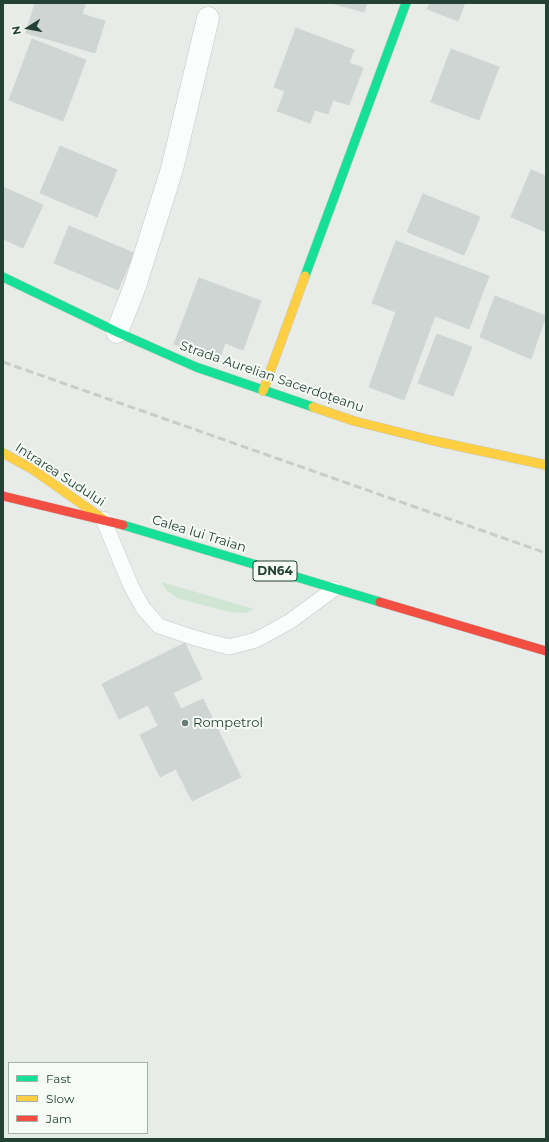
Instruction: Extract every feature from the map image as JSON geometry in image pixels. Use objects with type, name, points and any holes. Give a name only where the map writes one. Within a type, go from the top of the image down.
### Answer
[{"type":"street","points":[[263,391],[406,3]]},
{"type":"street","points":[[117,332],[135,286],[172,169],[208,18]]},
{"type":"street","name":"Strada Aurelian Sacerdoțeanu","points":[[3,277],[117,332],[196,367],[263,391],[369,425],[546,465]]},
{"type":"street","name":"Intrarea Sudului","points":[[3,453],[44,476],[103,519]]},
{"type":"street","name":"Calea lui Traian","points":[[3,496],[103,519],[546,651]]},
{"type":"lane","points":[[103,519],[131,586],[143,608],[159,626],[195,638],[229,647],[256,640],[289,622],[334,589]]},
{"type":"green space","points":[[162,582],[254,609],[246,613],[229,612],[177,598],[165,589]]},
{"type":"building","points":[[35,3],[86,3],[82,14],[105,21],[95,53],[26,33]]},
{"type":"building","points":[[331,3],[367,3],[364,12]]},
{"type":"building","points":[[430,3],[465,3],[458,21],[427,9]]},
{"type":"building","points":[[296,28],[354,50],[349,63],[363,68],[349,105],[333,100],[328,114],[315,110],[310,123],[277,111],[285,91],[274,87]]},
{"type":"building","points":[[32,39],[86,60],[63,121],[9,100]]},
{"type":"building","points":[[451,49],[499,67],[479,120],[431,102]]},
{"type":"building","points":[[60,146],[117,170],[97,217],[40,193]]},
{"type":"building","points":[[531,170],[546,176],[546,232],[511,217]]},
{"type":"building","points":[[3,187],[43,205],[23,248],[3,239]]},
{"type":"building","points":[[423,194],[480,217],[464,255],[407,232]]},
{"type":"building","points":[[69,226],[134,253],[118,290],[54,263]]},
{"type":"building","points":[[396,241],[489,276],[469,329],[435,316],[404,400],[369,387],[396,312],[372,303]]},
{"type":"building","points":[[199,278],[261,301],[243,350],[225,343],[219,361],[174,344]]},
{"type":"building","points":[[495,296],[546,316],[531,359],[480,337]]},
{"type":"building","points":[[437,334],[472,347],[453,396],[418,383]]},
{"type":"building","name":"Rompetrol","points":[[185,643],[202,679],[173,693],[181,709],[203,699],[241,777],[192,801],[176,769],[160,777],[140,735],[158,726],[148,705],[119,719],[102,684]]},
{"type":"railway","points":[[3,362],[546,553]]},
{"type":"traffic: fast","points":[[305,276],[406,3]]},
{"type":"traffic: fast","points":[[3,277],[117,332],[196,367],[313,407]]},
{"type":"traffic: fast","points":[[123,525],[380,602]]},
{"type":"traffic: slow","points":[[263,391],[305,276]]},
{"type":"traffic: slow","points":[[313,407],[354,421],[430,440],[546,465]]},
{"type":"traffic: slow","points":[[3,453],[32,469],[103,519]]},
{"type":"traffic: jam","points":[[3,496],[123,525]]},
{"type":"traffic: jam","points":[[380,602],[546,651]]},
{"type":"place","name":"Rompetrol","points":[[185,723]]}]
